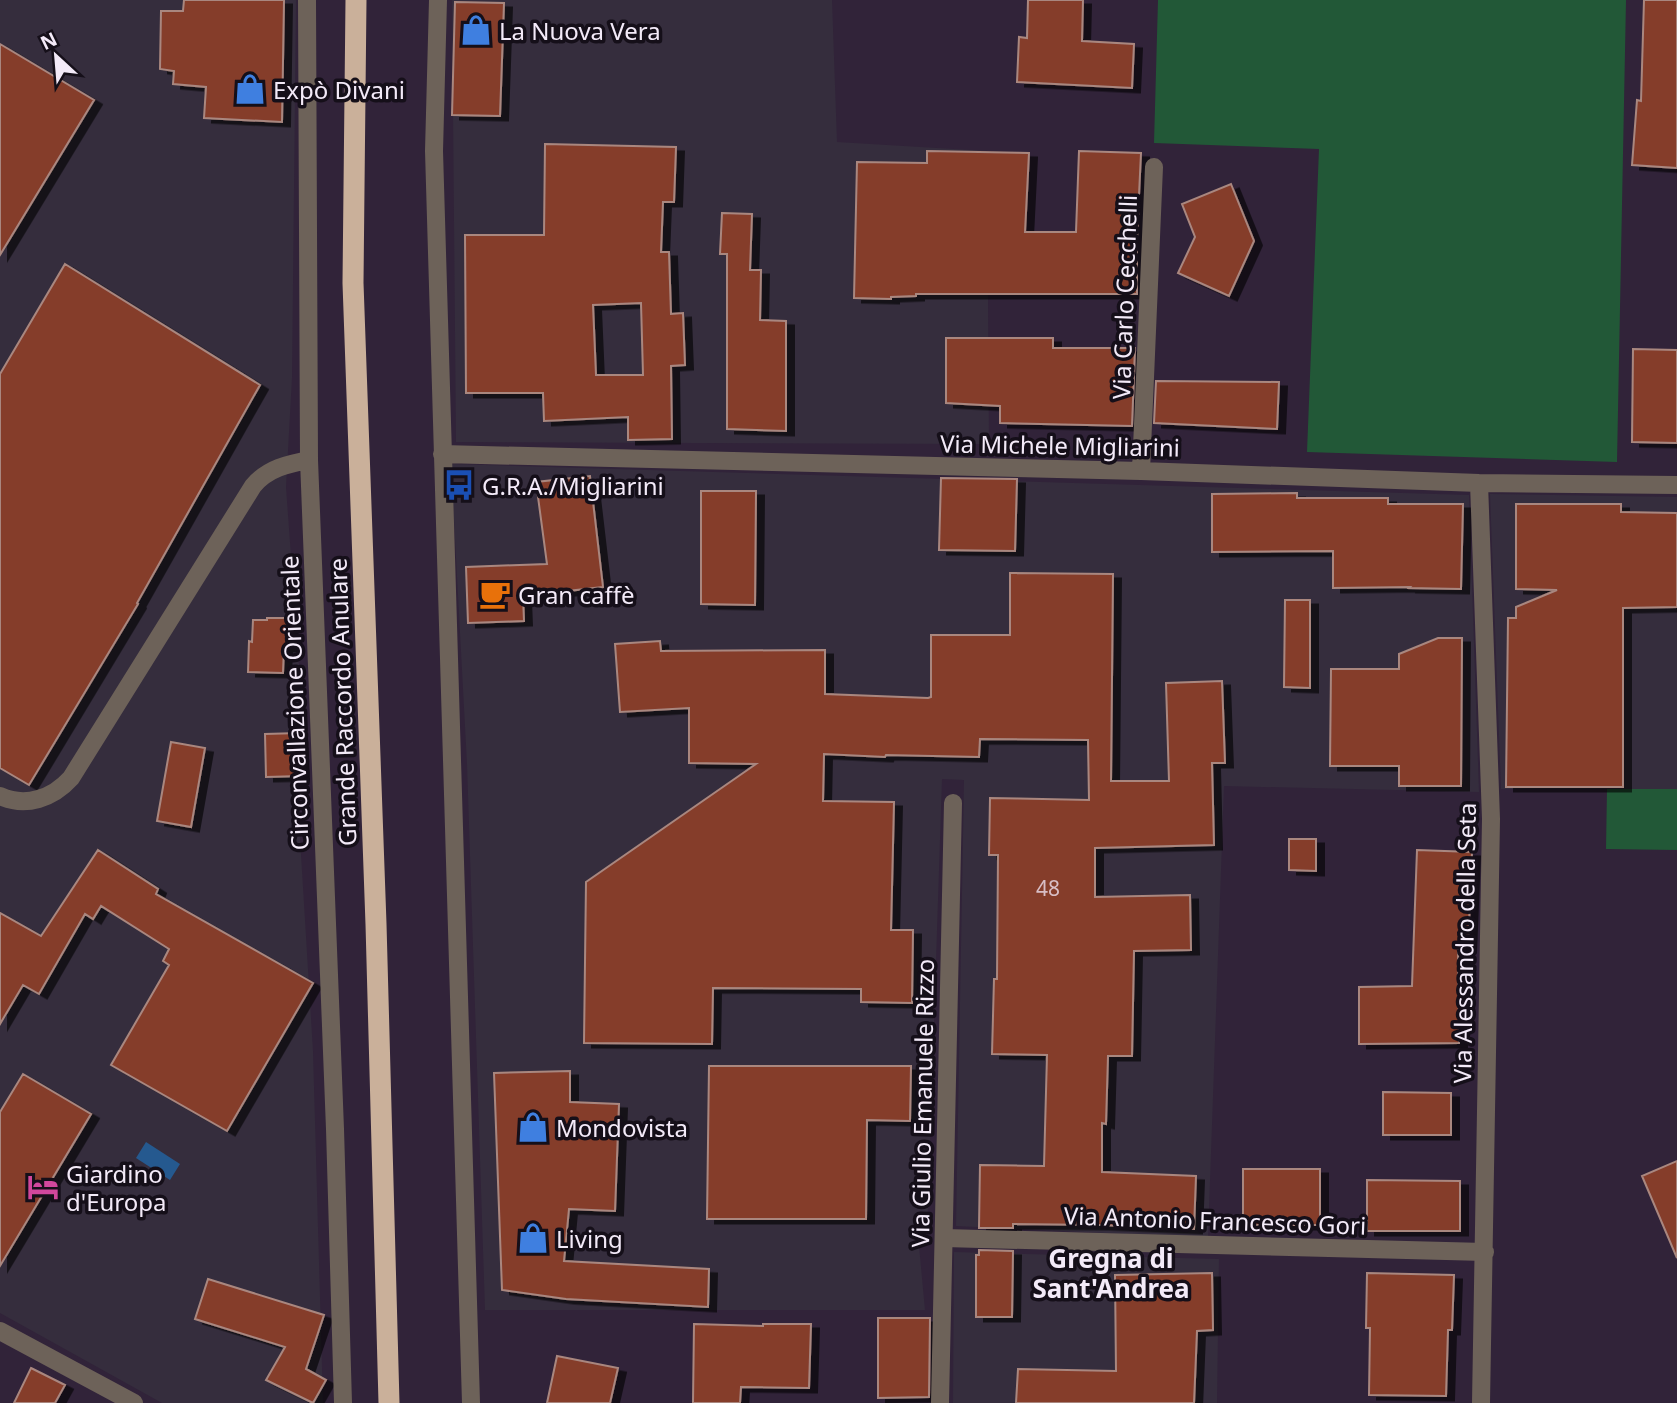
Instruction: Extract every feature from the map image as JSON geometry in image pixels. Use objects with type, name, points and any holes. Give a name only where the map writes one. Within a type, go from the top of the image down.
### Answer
[{"type":"highway","name":"Grande Raccordo Anulare","points":[[356,0],[353,283],[376,923],[388,1403]]},
{"type":"street","name":"Circonvallazione Orientale","points":[[307,0],[309,460],[343,1403]]},
{"type":"street","points":[[438,0],[434,151],[471,1403]]},
{"type":"street","name":"Via Carlo Cecchelli","points":[[1141,471],[1154,167]]},
{"type":"street","name":"Via Michele Migliarini","points":[[442,454],[1141,471],[1479,483],[1677,485]]},
{"type":"street","points":[[0,796],[15,801],[36,800],[56,792],[71,778],[253,486],[263,476],[279,467],[309,460]]},
{"type":"street","name":"Via Alessandro della Seta","points":[[1479,483],[1491,818],[1481,1403]]},
{"type":"street","name":"Via Giulio Emanuele Rizzo","points":[[940,1403],[953,803]]},
{"type":"street","name":"Via Antonio Francesco Gori","points":[[944,1238],[1485,1252]]},
{"type":"street","points":[[0,1331],[134,1403]]},
{"type":"shaded area","points":[[0,0],[296,0],[292,378],[286,487],[301,693],[300,838],[313,1051],[323,1403],[162,1403],[0,1313]]},
{"type":"shaded area","points":[[452,0],[832,0],[837,142],[987,151],[989,444],[456,442]]},
{"type":"shaded area","points":[[451,464],[1469,495],[1479,792],[1224,786],[1208,1238],[956,1226],[964,780],[942,779],[927,1235],[918,1235],[925,1310],[485,1310],[467,764]]},
{"type":"shaded area","points":[[1490,494],[1677,497],[1677,789],[1501,789]]},
{"type":"shaded area","points":[[954,1252],[1219,1259],[1217,1403],[953,1403]]},
{"type":"green space","points":[[1158,0],[1626,0],[1617,462],[1307,452],[1319,149],[1154,143]]},
{"type":"green space","points":[[1607,789],[1677,789],[1677,850],[1606,849]]},
{"type":"water","points":[[146,1142],[180,1164],[170,1180],[136,1158]]},
{"type":"building","points":[[184,0],[284,0],[282,122],[204,118],[206,87],[173,84],[174,71],[160,69],[161,11],[183,11]]},
{"type":"building","points":[[1028,0],[1083,0],[1082,41],[1134,44],[1132,88],[1017,82],[1019,37],[1027,38]]},
{"type":"building","points":[[1644,0],[1677,0],[1677,168],[1632,165],[1637,100],[1641,101]]},
{"type":"building","points":[[455,2],[504,3],[500,116],[452,115]]},
{"type":"building","points":[[0,44],[94,100],[0,255]]},
{"type":"building","points":[[545,144],[676,147],[674,202],[663,202],[661,252],[669,252],[671,314],[683,313],[685,365],[671,366],[672,439],[628,440],[628,417],[544,421],[543,393],[466,393],[465,235],[544,235]],"holes":[[[641,303],[643,375],[596,375],[593,305]]]},
{"type":"building","points":[[927,151],[1029,153],[1025,232],[1076,232],[1079,151],[1141,153],[1137,294],[916,294],[891,299],[854,298],[857,162],[927,163]]},
{"type":"building","points":[[1231,184],[1254,241],[1229,296],[1178,273],[1195,237],[1182,204]]},
{"type":"building","points":[[722,213],[752,214],[750,270],[761,270],[760,320],[786,321],[786,431],[727,429],[727,254],[720,254]]},
{"type":"building","points":[[65,264],[260,385],[138,604],[29,785],[0,768],[0,374]]},
{"type":"building","points":[[946,338],[1053,338],[1053,348],[1135,348],[1132,426],[1000,423],[1000,406],[946,403]]},
{"type":"building","points":[[1633,349],[1677,350],[1677,443],[1632,442]]},
{"type":"building","points":[[1156,381],[1279,382],[1277,429],[1154,423]]},
{"type":"building","points":[[590,476],[603,587],[523,596],[524,621],[468,623],[466,567],[547,564],[536,482]]},
{"type":"building","points":[[941,478],[1017,479],[1015,551],[939,550]]},
{"type":"building","points":[[701,491],[756,491],[755,605],[701,604]]},
{"type":"building","points":[[1297,493],[1297,498],[1388,498],[1388,504],[1463,504],[1461,589],[1333,588],[1333,551],[1212,552],[1212,494]]},
{"type":"building","points":[[1516,504],[1621,504],[1621,512],[1677,513],[1677,607],[1623,608],[1623,787],[1506,787],[1508,618],[1516,618],[1516,607],[1557,590],[1516,589]]},
{"type":"building","points":[[1010,573],[1113,574],[1111,781],[1169,781],[1166,683],[1222,681],[1225,763],[1212,763],[1214,845],[1095,848],[1095,897],[1190,895],[1191,950],[1134,951],[1132,1056],[1108,1056],[1106,1124],[1102,1123],[1102,1172],[1196,1176],[1194,1229],[1013,1224],[1013,1228],[979,1228],[980,1165],[1044,1166],[1047,1055],[992,1054],[994,979],[997,979],[998,855],[989,855],[990,798],[1089,800],[1088,740],[980,739],[979,757],[824,754],[823,801],[894,802],[891,930],[913,930],[912,1003],[861,1002],[861,989],[713,988],[712,1044],[584,1043],[586,882],[756,764],[689,763],[689,708],[620,712],[615,644],[660,641],[661,651],[825,650],[825,694],[928,698],[931,697],[931,635],[1010,635]]},
{"type":"building","points":[[1285,600],[1310,600],[1310,688],[1284,687]]},
{"type":"building","points":[[290,618],[289,647],[284,647],[283,673],[248,672],[253,620]]},
{"type":"building","points":[[1438,638],[1462,638],[1461,786],[1399,786],[1399,766],[1330,766],[1331,669],[1399,669],[1399,654]]},
{"type":"building","points":[[299,733],[301,776],[266,777],[265,734]]},
{"type":"building","points":[[171,742],[205,748],[191,827],[157,821]]},
{"type":"building","points":[[1289,839],[1316,839],[1316,871],[1289,870]]},
{"type":"building","points":[[98,850],[158,889],[156,894],[313,983],[227,1131],[111,1065],[169,965],[163,961],[169,949],[101,906],[93,919],[85,914],[39,994],[23,985],[0,1024],[0,913],[41,936]]},
{"type":"building","points":[[1417,850],[1472,852],[1468,948],[1458,947],[1459,1043],[1359,1044],[1359,987],[1412,986]]},
{"type":"building","points":[[709,1066],[911,1066],[910,1121],[867,1120],[866,1219],[707,1219]]},
{"type":"building","points":[[570,1071],[570,1102],[619,1104],[615,1211],[569,1209],[564,1261],[709,1269],[708,1307],[566,1299],[502,1290],[494,1073]]},
{"type":"building","points":[[23,1074],[91,1114],[0,1266],[0,1112]]},
{"type":"building","points":[[1383,1092],[1451,1093],[1451,1135],[1383,1135]]},
{"type":"building","points":[[1677,1161],[1677,1258],[1642,1176]]},
{"type":"building","points":[[1243,1169],[1320,1169],[1320,1225],[1243,1225]]},
{"type":"building","points":[[1367,1180],[1460,1181],[1460,1231],[1367,1231]]},
{"type":"building","points":[[979,1250],[1013,1251],[1012,1317],[976,1317],[976,1255],[979,1255]]},
{"type":"building","points":[[1212,1273],[1213,1330],[1197,1331],[1194,1403],[1016,1403],[1018,1369],[1116,1371],[1115,1275]]},
{"type":"building","points":[[1367,1273],[1454,1275],[1452,1330],[1448,1330],[1446,1396],[1369,1395]]},
{"type":"building","points":[[208,1279],[324,1315],[306,1369],[326,1380],[313,1403],[266,1380],[285,1347],[195,1319]]},
{"type":"building","points":[[878,1318],[930,1318],[929,1397],[878,1398]]},
{"type":"building","points":[[694,1324],[811,1324],[809,1388],[741,1387],[740,1403],[693,1403]]},
{"type":"building","points":[[557,1356],[618,1368],[610,1403],[547,1403]]},
{"type":"building","points":[[31,1368],[65,1385],[55,1403],[14,1403]]},
{"type":"place","name":"La Nuova Vera","points":[[476,30]]},
{"type":"place","name":"Expò Divani","points":[[250,89]]},
{"type":"place","name":"G.R.A./Migliarini","points":[[459,485]]},
{"type":"place","name":"Gran caffè","points":[[495,594]]},
{"type":"place","name":"Mondovista","points":[[533,1127]]},
{"type":"place","name":"Giardino d'Europa","points":[[43,1187]]},
{"type":"place","name":"Living","points":[[533,1238]]},
{"type":"district","name":"Gregna di Sant'Andrea","points":[[1111,1273]]}]
